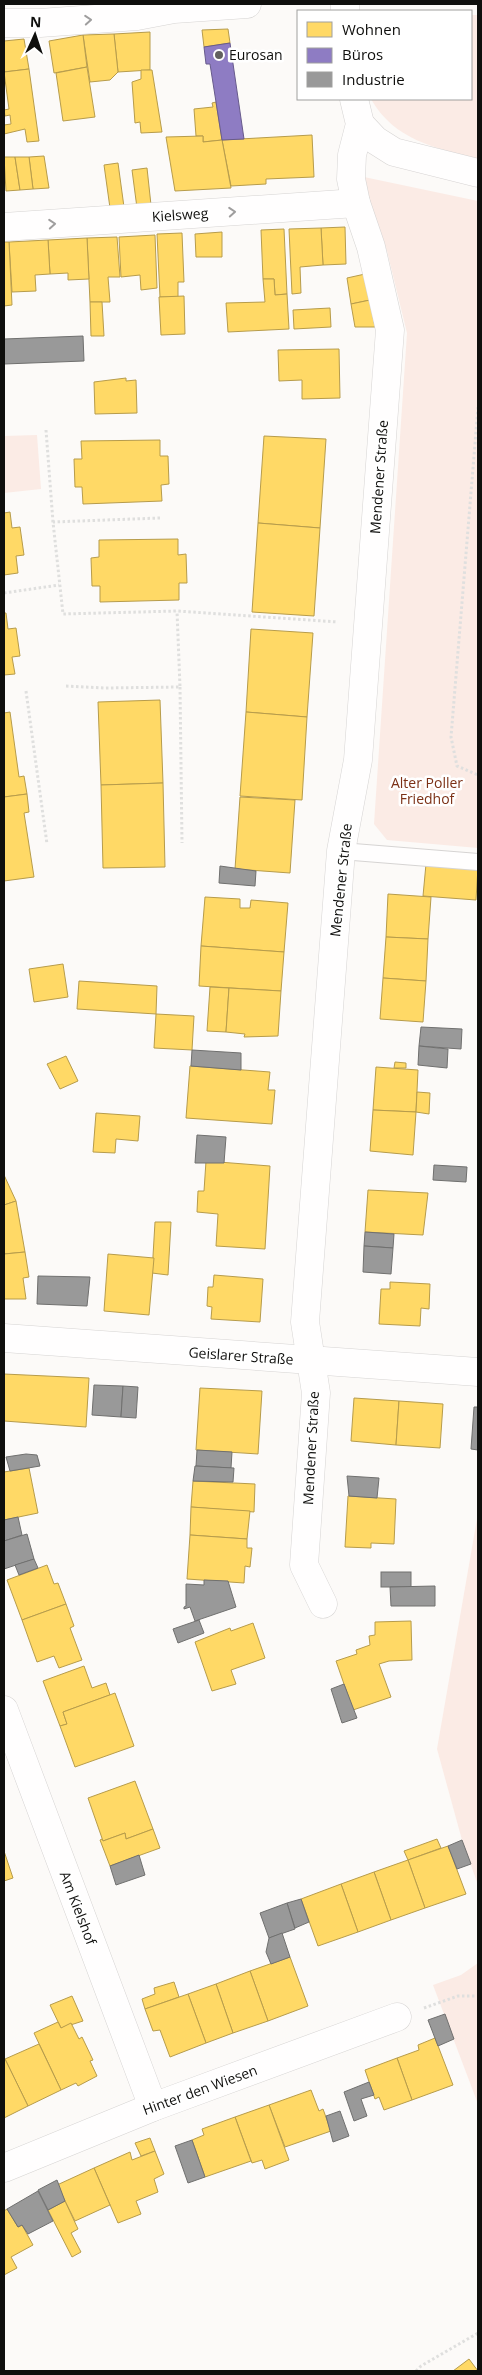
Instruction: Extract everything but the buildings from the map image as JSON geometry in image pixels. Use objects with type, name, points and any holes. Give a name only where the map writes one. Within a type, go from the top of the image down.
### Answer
[{"type":"street","points":[[4,23],[40,23],[136,10],[247,4]]},
{"type":"street","points":[[357,111],[375,140],[394,152],[478,173]]},
{"type":"street","name":"Mendener Straße","points":[[322,1604],[304,1566],[316,1392],[305,1322],[341,851],[358,760],[390,330],[371,247],[356,204],[351,179],[357,111]]},
{"type":"street","name":"Kielsweg","points":[[4,227],[356,204]]},
{"type":"street","name":"Geislarer Straße","points":[[4,1338],[311,1362],[478,1372]]},
{"type":"street","name":"Am Kielshof","points":[[4,1710],[153,2107]]},
{"type":"street","name":"Hinter den Wiesen","points":[[4,2168],[153,2107],[397,2017]]},
{"type":"lane","points":[[341,851],[478,862]]},
{"type":"path","points":[[478,407],[451,737],[457,766],[478,775]]},
{"type":"path","points":[[46,430],[63,614],[177,611],[368,623]]},
{"type":"path","points":[[53,522],[160,518]]},
{"type":"path","points":[[4,593],[59,585]]},
{"type":"path","points":[[177,611],[182,843]]},
{"type":"path","points":[[66,686],[105,688],[180,687]]},
{"type":"path","points":[[26,691],[48,844]]},
{"type":"path","points":[[397,2017],[458,1996],[478,1996]]},
{"type":"path","points":[[416,2371],[420,2366],[477,2334],[478,2340]]},
{"type":"green space","points":[[472,15],[478,15],[478,160],[417,140],[392,124],[372,100],[472,100]]},
{"type":"green space","name":"Alter Poller Friedhof","points":[[364,177],[478,201],[478,848],[387,840],[374,824],[407,333],[387,251],[364,195]]},
{"type":"green space","points":[[37,435],[41,489],[4,493],[4,436]]},
{"type":"green space","points":[[478,1513],[478,1885],[462,1840],[437,1749]]},
{"type":"green space","points":[[478,1963],[478,2104],[433,1985],[461,1975]]},
{"type":"place","name":"Eurosan","points":[[219,55]]}]
